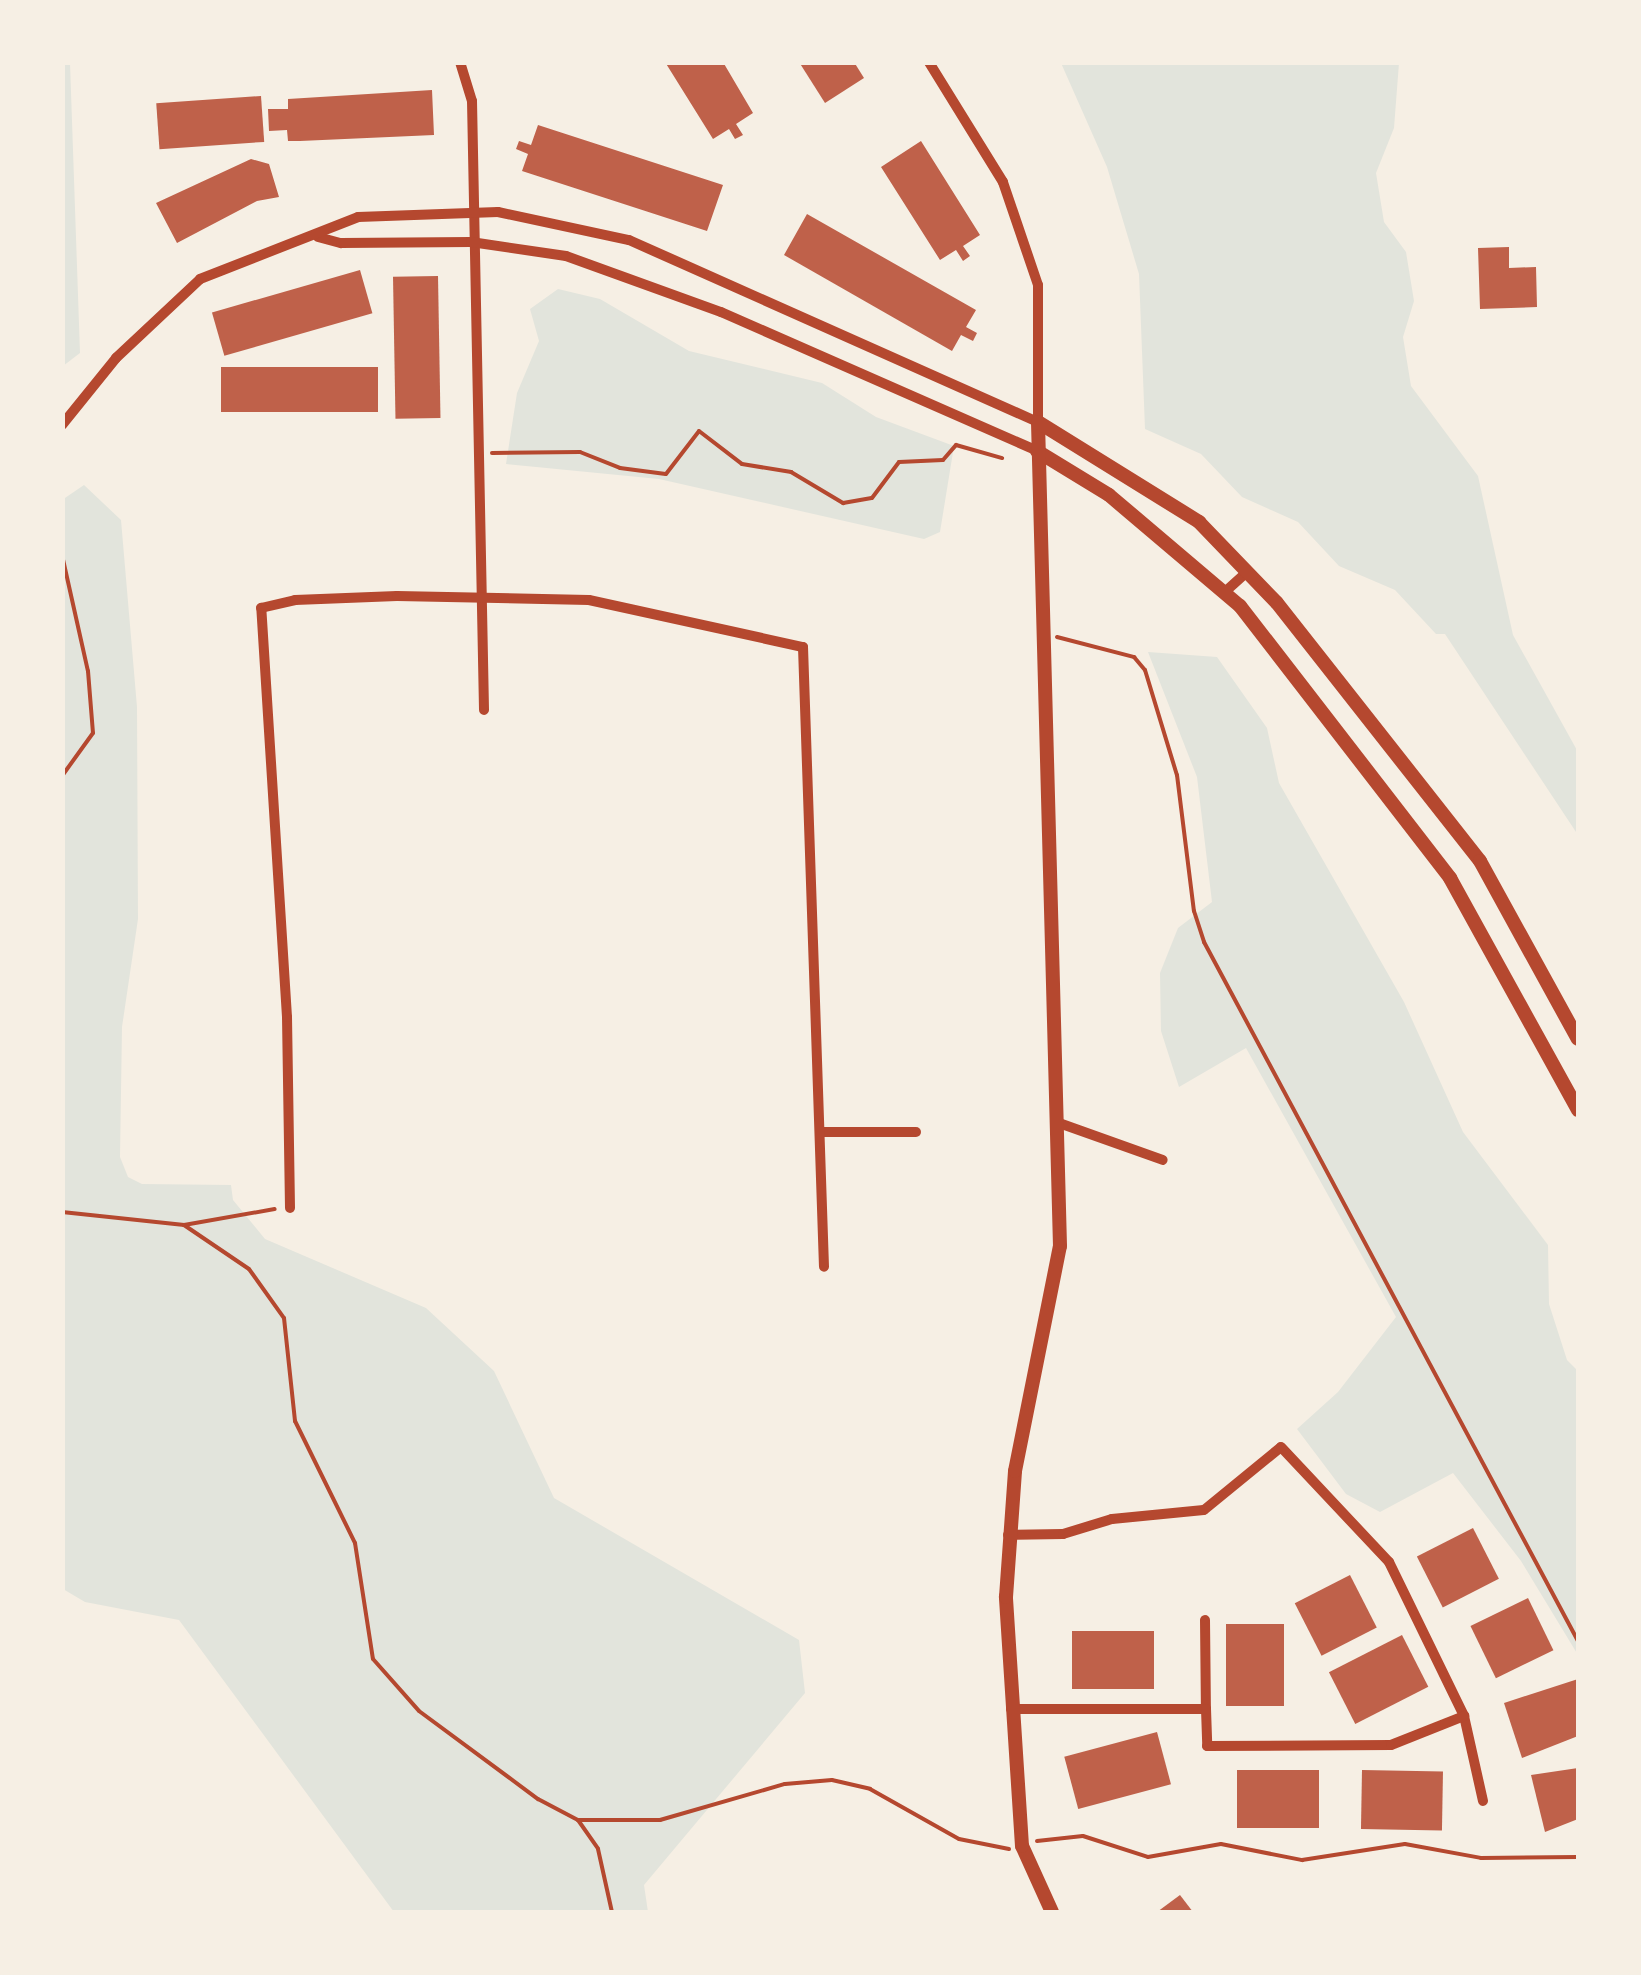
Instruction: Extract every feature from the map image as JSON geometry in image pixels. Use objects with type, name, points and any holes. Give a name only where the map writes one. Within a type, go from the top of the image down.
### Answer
[{"type":"street","points":[[460,62],[472,101],[470,242],[484,710]]},
{"type":"street","points":[[928,62],[1003,182],[1038,285],[1037,451],[1059,1122],[1058,1274],[1014,1471],[1007,1535],[1010,1709],[1022,1846],[1052,1912]]},
{"type":"street","points":[[62,425],[116,358],[200,279],[318,237],[337,222],[358,216],[470,214],[600,230],[1038,422],[1200,522],[1248,570],[1480,862],[1578,1038]]},
{"type":"street","points":[[318,237],[470,242],[566,256],[719,312],[1037,451],[1110,495],[1226,590],[1450,878],[1578,1110]]},
{"type":"street","points":[[719,312],[729,287]]},
{"type":"street","points":[[1226,590],[1248,570]]},
{"type":"street","points":[[290,1208],[287,1017],[261,608],[295,600],[483,594],[589,600],[804,648],[824,1267]]},
{"type":"street","points":[[1059,1122],[1163,1160]]},
{"type":"street","points":[[822,1132],[916,1132]]},
{"type":"street","points":[[1007,1535],[1063,1534],[1112,1518],[1204,1510],[1282,1447],[1389,1562],[1464,1716],[1484,1802]]},
{"type":"street","points":[[1205,1620],[1207,1746],[1391,1745],[1464,1716]]},
{"type":"street","points":[[1010,1709],[1206,1709]]},
{"type":"path","points":[[506,454],[580,452],[620,468],[666,474],[699,431],[742,464],[792,472],[843,503],[872,498],[899,462],[943,460],[956,445],[1002,458]]},
{"type":"path","points":[[62,555],[88,671],[93,733],[62,776]]},
{"type":"path","points":[[1061,638],[1134,657],[1145,670],[1178,776],[1204,942],[1578,1641]]},
{"type":"path","points":[[62,1212],[184,1225],[230,1212],[290,1208]]},
{"type":"path","points":[[184,1225],[248,1270],[284,1318],[296,1421],[355,1543],[373,1659],[419,1711],[538,1799],[578,1820],[660,1820],[785,1784],[832,1780],[870,1789],[959,1838],[1001,1850]]},
{"type":"path","points":[[578,1820],[598,1849],[612,1912]]},
{"type":"path","points":[[1042,1839],[1083,1836],[1148,1857],[1221,1844],[1302,1860],[1405,1844],[1481,1858],[1578,1858]]},
{"type":"shaded area","points":[[62,63],[70,63],[80,353],[63,366]]},
{"type":"shaded area","points":[[1061,63],[1399,63],[1394,128],[1376,173],[1384,222],[1406,252],[1414,301],[1403,337],[1411,386],[1478,476],[1513,635],[1578,752],[1578,835],[1445,634],[1436,634],[1395,590],[1339,566],[1298,522],[1242,497],[1201,454],[1145,429],[1139,274],[1107,167]]},
{"type":"shaded area","points":[[558,289],[600,299],[689,351],[822,383],[876,417],[954,446],[940,532],[924,539],[659,479],[506,464],[517,393],[539,341],[530,309]]},
{"type":"shaded area","points":[[84,485],[121,520],[137,707],[138,919],[122,1027],[120,1157],[128,1177],[142,1184],[231,1185],[233,1200],[265,1239],[426,1308],[494,1371],[554,1498],[799,1640],[805,1693],[644,1885],[648,1912],[394,1912],[179,1620],[85,1602],[63,1589],[62,500]]},
{"type":"shaded area","points":[[1148,652],[1217,657],[1267,728],[1279,783],[1404,1002],[1463,1132],[1548,1245],[1549,1304],[1567,1360],[1578,1371],[1578,1655],[1521,1561],[1453,1473],[1380,1512],[1346,1494],[1297,1429],[1338,1392],[1396,1317],[1246,1048],[1179,1087],[1161,1031],[1160,973],[1178,928],[1212,902],[1197,777]]},
{"type":"building","points":[[665,62],[723,62],[753,113],[736,124],[743,135],[735,139],[729,129],[713,139]]},
{"type":"building","points":[[799,62],[854,62],[864,78],[825,103]]},
{"type":"building","points":[[432,90],[434,135],[288,141],[287,130],[269,131],[268,109],[288,109],[288,99]]},
{"type":"building","points":[[261,96],[264,142],[159,149],[156,103]]},
{"type":"building","points":[[538,125],[723,185],[707,231],[522,171],[528,154],[516,149],[519,141],[531,145]]},
{"type":"building","points":[[921,141],[980,235],[963,246],[970,256],[963,261],[956,250],[940,260],[881,167]]},
{"type":"building","points":[[251,159],[269,164],[279,197],[257,201],[177,243],[156,203]]},
{"type":"building","points":[[807,214],[976,310],[966,327],[977,333],[973,341],[961,335],[952,351],[784,255]]},
{"type":"building","points":[[1509,247],[1509,268],[1536,267],[1537,307],[1480,309],[1478,248]]},
{"type":"building","points":[[360,270],[372,313],[224,356],[212,312]]},
{"type":"building","points":[[438,276],[440,418],[395,419],[393,277]]},
{"type":"building","points":[[221,367],[378,367],[378,412],[221,412]]},
{"type":"building","points":[[1473,1528],[1499,1579],[1443,1607],[1417,1557]]},
{"type":"building","points":[[1350,1575],[1377,1628],[1322,1656],[1295,1603]]},
{"type":"building","points":[[1528,1598],[1553,1650],[1496,1678],[1470,1626]]},
{"type":"building","points":[[1226,1624],[1284,1624],[1284,1706],[1226,1706]]},
{"type":"building","points":[[1072,1631],[1154,1631],[1154,1689],[1072,1689]]},
{"type":"building","points":[[1402,1635],[1428,1687],[1355,1724],[1329,1672]]},
{"type":"building","points":[[1578,1679],[1578,1736],[1522,1758],[1504,1703]]},
{"type":"building","points":[[1157,1732],[1171,1784],[1078,1809],[1064,1757]]},
{"type":"building","points":[[1578,1768],[1578,1819],[1545,1832],[1531,1775]]},
{"type":"building","points":[[1237,1770],[1319,1770],[1319,1828],[1237,1828]]},
{"type":"building","points":[[1362,1770],[1443,1771],[1442,1830],[1361,1829]]},
{"type":"building","points":[[1180,1895],[1193,1912],[1157,1912]]}]
